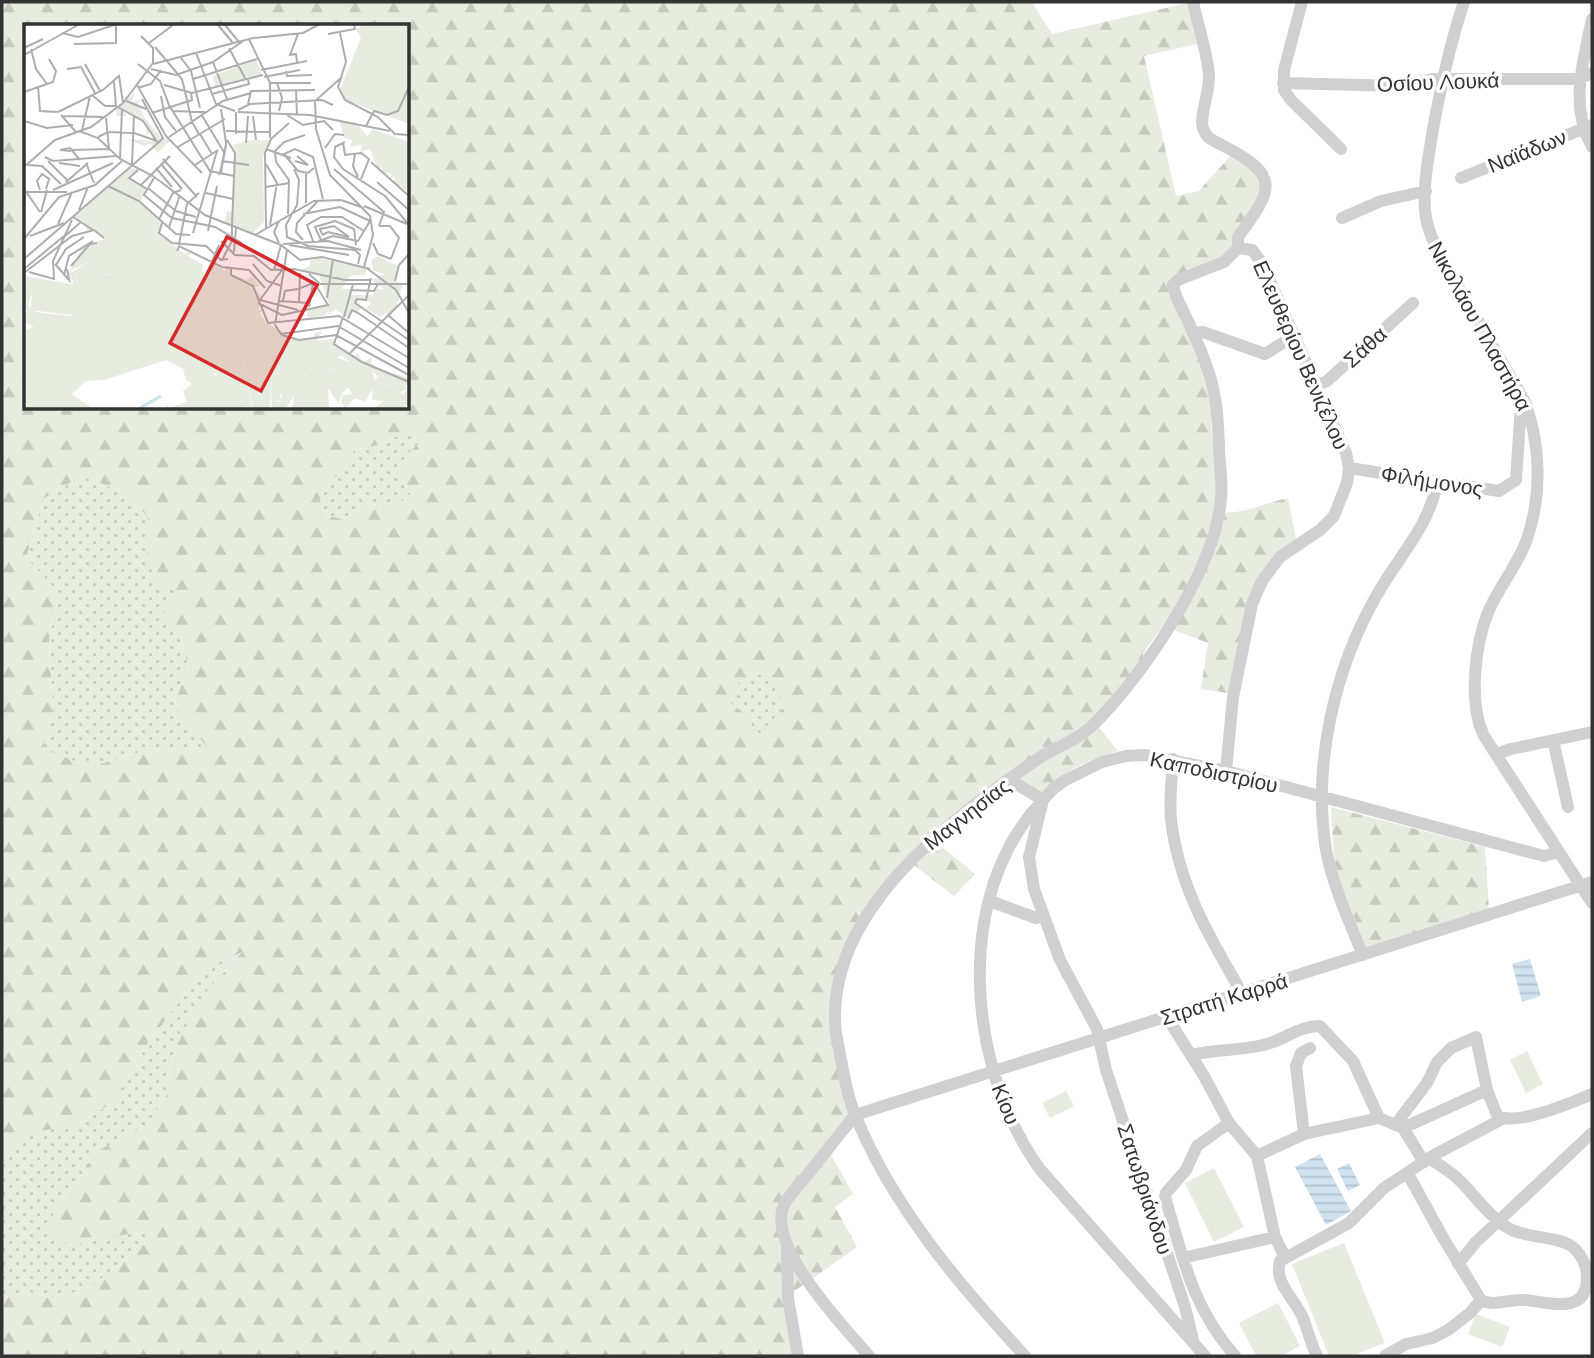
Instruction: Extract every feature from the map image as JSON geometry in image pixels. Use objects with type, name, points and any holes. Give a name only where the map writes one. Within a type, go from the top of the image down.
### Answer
[{"type":"street","points":[[1193,2],[1209,73],[1203,130],[1208,138],[1261,170],[1266,179],[1263,202],[1238,237],[1238,248]]},
{"type":"street","points":[[1303,2],[1284,70],[1284,90],[1341,149]]},
{"type":"street","name":"Νικολάου Πλαστήρα","points":[[1466,2],[1451,40],[1443,80],[1428,161],[1425,211],[1429,231],[1438,252],[1525,402],[1534,428],[1538,465],[1528,537],[1517,564],[1489,610],[1477,660],[1476,692],[1480,724],[1484,736],[1559,852],[1587,884],[1592,903]]},
{"type":"street","points":[[1592,19],[1586,76],[1579,106],[1588,127],[1592,147]]},
{"type":"street","name":"Οσίου Λουκά","points":[[1283,83],[1400,86],[1429,79],[1586,76]]},
{"type":"street","name":"Ναϊάδων","points":[[1461,178],[1588,127]]},
{"type":"street","points":[[1342,218],[1381,201],[1426,191]]},
{"type":"street","name":"Μαγνησίας","points":[[1025,1356],[974,1298],[917,1225],[879,1163],[855,1115],[843,1070],[835,1020],[839,979],[856,933],[872,907],[919,850],[1039,758],[1086,731],[1132,682],[1176,617],[1213,537],[1220,506],[1219,412],[1209,372],[1173,288],[1174,283],[1224,262],[1238,248]]},
{"type":"street","name":"Ελευθερίου Βενιζέλου","points":[[1226,771],[1233,697],[1252,604],[1262,581],[1280,557],[1320,530],[1334,516],[1348,483],[1349,468],[1346,453],[1258,255],[1252,250],[1238,248]]},
{"type":"street","name":"Σάθα","points":[[1315,386],[1327,381],[1413,303]]},
{"type":"street","points":[[1193,334],[1203,332],[1265,354],[1294,336]]},
{"type":"street","name":"Φιλήμονος","points":[[1349,468],[1499,491],[1516,480],[1521,405],[1525,402]]},
{"type":"street","points":[[1363,955],[1326,850],[1323,797],[1326,750],[1332,714],[1352,648],[1378,592],[1423,523],[1434,501],[1437,481]]},
{"type":"street","points":[[1497,754],[1592,732]]},
{"type":"street","points":[[1553,740],[1568,807]]},
{"type":"street","name":"Καποδιστρίου","points":[[1043,800],[1063,781],[1115,758],[1145,755],[1226,771],[1544,856],[1559,852]]},
{"type":"street","points":[[1173,759],[1171,816],[1175,849],[1183,877],[1201,922],[1242,993]]},
{"type":"street","points":[[1010,780],[1043,800],[1029,857],[1031,879],[1065,969],[1095,1022],[1099,1038]]},
{"type":"street","name":"Κίου","points":[[1043,800],[1021,825],[1011,843],[990,901],[982,940],[979,978],[984,1026],[994,1071],[1018,1135],[1040,1168],[1205,1356]]},
{"type":"street","name":"Στρατή Καρρά","points":[[855,1115],[1587,884]]},
{"type":"street","points":[[990,901],[1036,918],[1043,916]]},
{"type":"street","points":[[1167,1017],[1192,1055],[1229,1123],[1257,1156],[1275,1237],[1285,1257]]},
{"type":"street","points":[[1192,1055],[1261,1046],[1301,1028],[1320,1026],[1353,1061],[1379,1118]]},
{"type":"street","points":[[1399,1126],[1427,1083],[1437,1062],[1451,1048],[1476,1037],[1487,1090],[1499,1120]]},
{"type":"street","name":"Σατωβριάνδου","points":[[1099,1038],[1106,1070],[1185,1307],[1193,1340]]},
{"type":"street","points":[[1304,1134],[1296,1066],[1301,1053],[1310,1048]]},
{"type":"street","points":[[1399,1126],[1487,1090]]},
{"type":"street","points":[[1317,1356],[1303,1317],[1278,1272],[1280,1261],[1349,1223],[1384,1188],[1427,1160],[1499,1120],[1512,1120],[1558,1108],[1592,1094]]},
{"type":"street","points":[[855,1115],[785,1202],[781,1221],[782,1235],[787,1247],[822,1301],[869,1356]]},
{"type":"street","points":[[1257,1156],[1304,1134],[1379,1118],[1399,1126],[1427,1160],[1455,1177],[1508,1228],[1527,1236],[1565,1242],[1573,1246],[1584,1262],[1587,1274],[1586,1289],[1579,1299],[1568,1304],[1520,1300],[1488,1303],[1481,1300],[1408,1174]]},
{"type":"street","points":[[1229,1123],[1197,1146],[1186,1170],[1165,1197],[1203,1313],[1235,1356]]},
{"type":"street","points":[[1458,1264],[1476,1242],[1592,1133]]},
{"type":"street","points":[[1183,1258],[1275,1237]]},
{"type":"street","points":[[787,1247],[788,1298],[798,1356]]},
{"type":"street","points":[[1385,1356],[1406,1344],[1433,1338],[1448,1330],[1470,1313],[1481,1300]]},
{"type":"green space","points":[[2,2],[1032,2],[1052,34],[1188,3],[1197,44],[1144,56],[1176,196],[1199,191],[1234,152],[1254,167],[1263,192],[1229,255],[1177,275],[1188,329],[1196,356],[1205,373],[1214,408],[1211,424],[1217,474],[1216,512],[1244,510],[1288,498],[1296,539],[1264,572],[1228,693],[1201,689],[1208,643],[1163,626],[1143,653],[1143,663],[1092,719],[1118,751],[1076,767],[1041,794],[1009,774],[936,842],[975,874],[954,896],[909,861],[859,924],[831,1029],[838,1076],[851,1119],[830,1153],[853,1194],[835,1207],[857,1247],[793,1292],[795,1356],[2,1356],[2,1298],[25,1291],[55,1299],[92,1286],[121,1263],[155,1229],[69,1245],[49,1231],[55,1207],[75,1184],[96,1152],[148,1124],[168,1093],[171,1058],[189,1021],[208,990],[242,952],[203,970],[146,1046],[113,1102],[77,1125],[40,1131],[11,1147],[2,1158]],"holes":[[[407,430],[419,443],[405,456],[400,478],[411,496],[391,507],[370,504],[342,519],[328,516],[320,501],[320,483],[343,472],[350,463],[354,450],[383,444]],[[81,476],[124,492],[148,517],[148,560],[158,588],[183,591],[159,618],[180,637],[188,665],[174,706],[207,747],[140,752],[90,767],[43,749],[53,710],[49,639],[59,593],[26,558],[43,499]],[[755,674],[774,675],[783,708],[757,737],[749,718],[731,703],[736,684]]]},
{"type":"green space","points":[[407,429],[420,443],[411,496],[391,507],[370,504],[342,519],[328,516],[320,501],[320,482],[335,478],[353,450],[383,444]]},
{"type":"green space","points":[[81,476],[124,492],[148,517],[148,560],[184,591],[180,637],[188,665],[174,706],[208,747],[140,752],[90,767],[42,749],[53,710],[49,639],[59,593],[26,558],[43,499]]},
{"type":"green space","points":[[755,674],[775,675],[783,708],[757,738],[731,703],[736,684]]},
{"type":"green space","points":[[1331,807],[1485,847],[1489,911],[1368,950],[1345,897],[1334,860]]},
{"type":"green space","points":[[243,950],[208,990],[171,1058],[168,1093],[148,1124],[96,1153],[55,1207],[69,1245],[156,1228],[121,1263],[92,1286],[55,1299],[25,1291],[2,1298],[2,1158],[11,1147],[40,1131],[77,1125],[113,1102],[146,1046],[203,970]]},
{"type":"green space","points":[[1527,1051],[1543,1084],[1526,1093],[1510,1060]]},
{"type":"green space","points":[[1066,1091],[1074,1106],[1050,1118],[1042,1103]]},
{"type":"green space","points":[[1214,1168],[1244,1227],[1214,1242],[1185,1183]]},
{"type":"green space","points":[[1344,1243],[1385,1343],[1351,1356],[1329,1356],[1292,1264]]},
{"type":"green space","points":[[1278,1303],[1300,1346],[1281,1356],[1256,1356],[1239,1323]]},
{"type":"green space","points":[[1476,1314],[1510,1327],[1502,1347],[1468,1334]]},
{"type":"water","points":[[1530,959],[1541,996],[1522,1002],[1512,964]]},
{"type":"water","points":[[1320,1154],[1351,1211],[1326,1225],[1295,1167]]},
{"type":"water","points":[[1349,1163],[1360,1185],[1348,1191],[1337,1169]]}]
